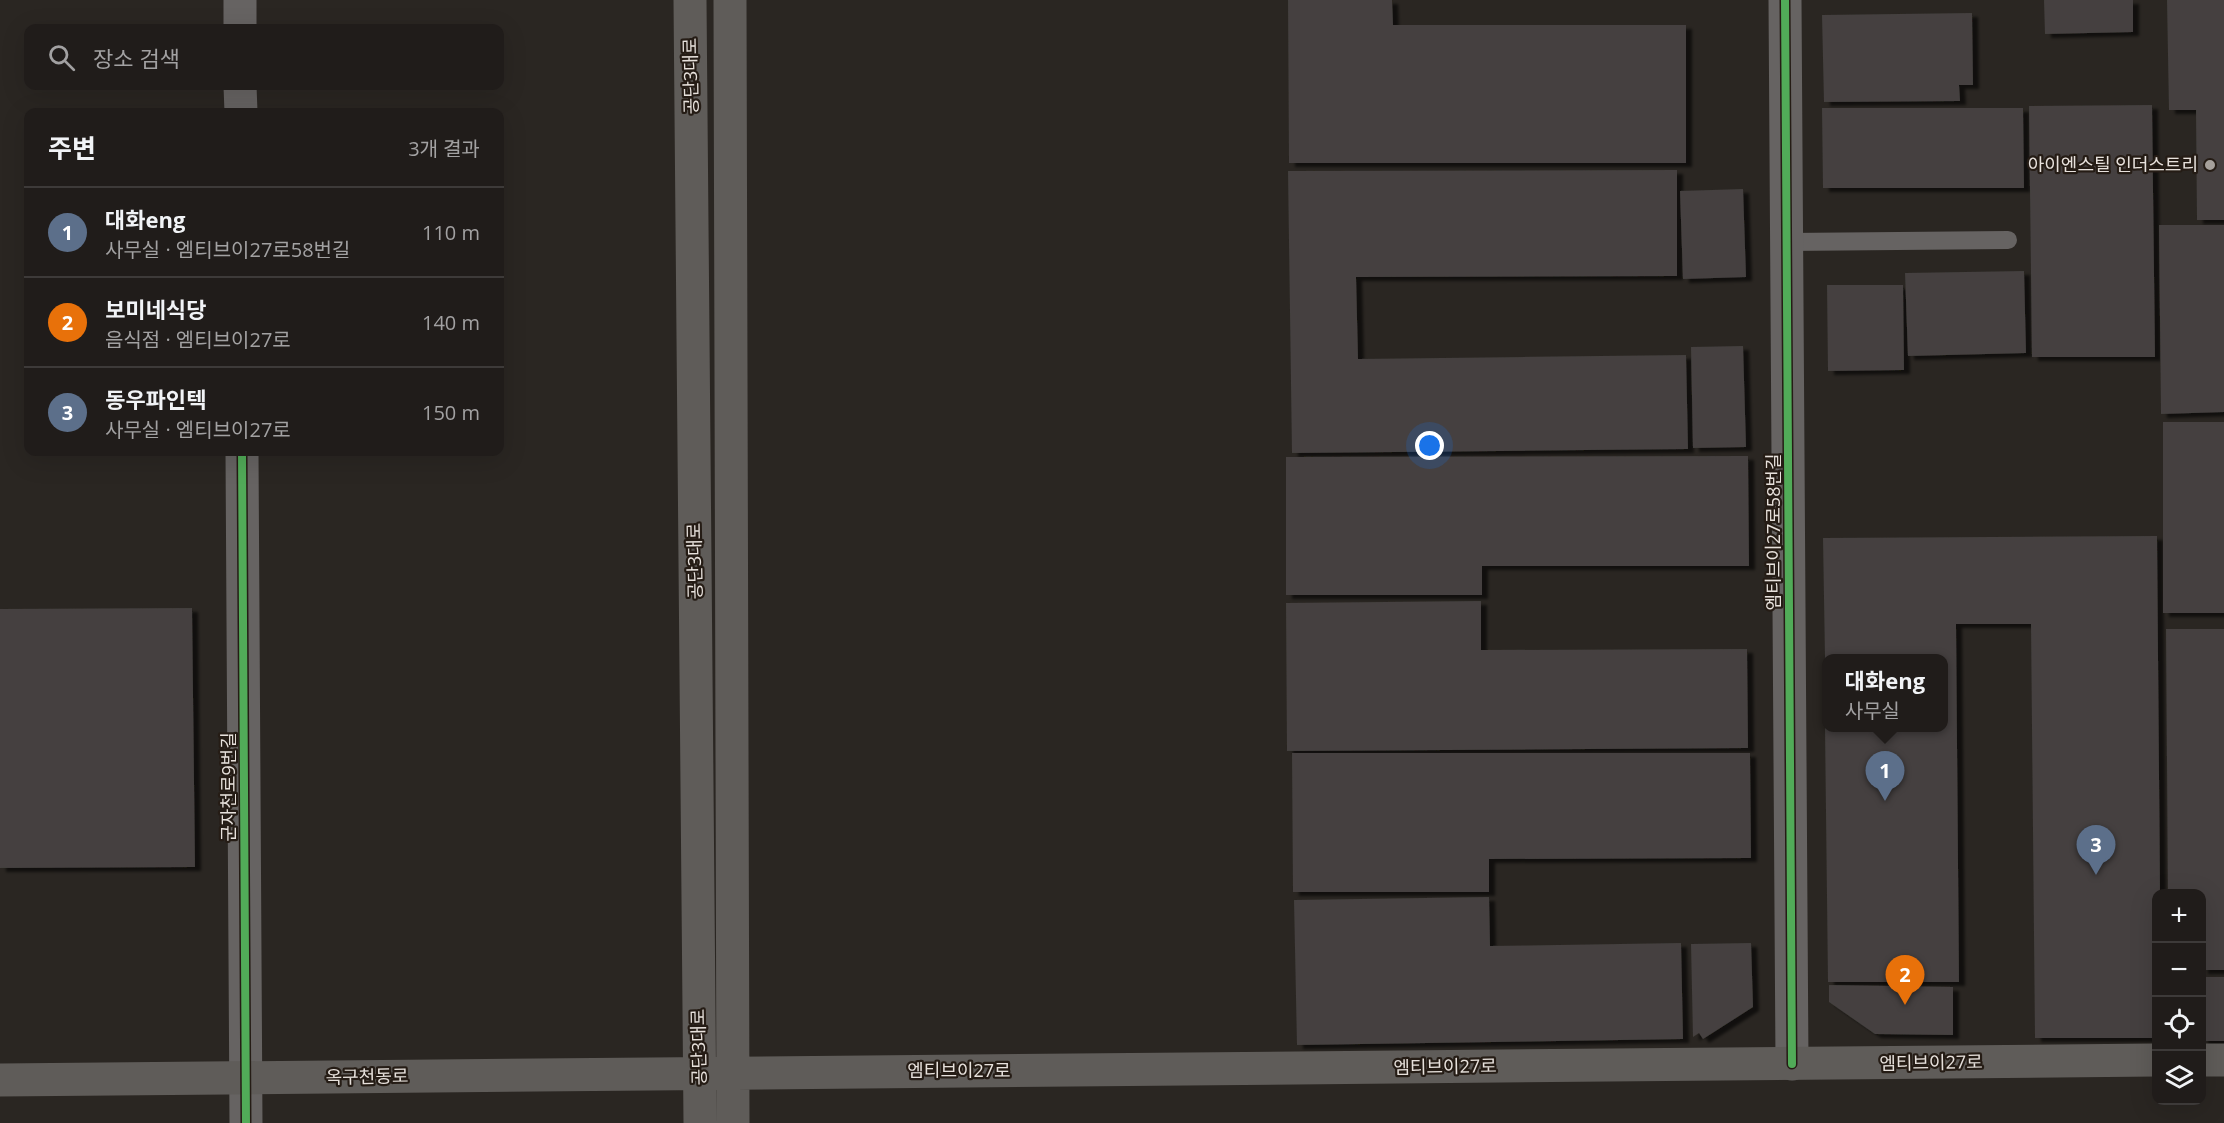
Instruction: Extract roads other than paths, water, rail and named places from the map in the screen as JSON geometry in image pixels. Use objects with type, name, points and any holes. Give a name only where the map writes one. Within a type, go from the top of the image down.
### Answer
[{"type":"main road","name":"공단3대로","points":[[690,0],[700,1123]]},
{"type":"main road","name":"공단3대로","points":[[730,0],[733,1123]]},
{"type":"main road","name":"엠티브이27로","points":[[733,1073],[2152,1060]]},
{"type":"main road","points":[[2206,1060],[2224,1060]]},
{"type":"main road","name":"옥구천동로","points":[[0,1080],[733,1073]]},
{"type":"street","points":[[240,0],[240,24]]},
{"type":"street","name":"엠티브이27로58번길","points":[[1785,0],[1792,1064]]},
{"type":"street","points":[[240,90],[241,108]]},
{"type":"street","name":"군자천로9번길","points":[[242,456],[246,1123]]},
{"type":"lane","points":[[1787,242],[2008,240]]},
{"type":"place","name":"아이엔스틸 인더스트리","points":[[2210,165]]},
{"type":"place","name":"대화eng","points":[[1885,801]]},
{"type":"place","name":"동우파인텍","points":[[2096,875]]},
{"type":"place","name":"보미네식당","points":[[1905,1005]]}]
